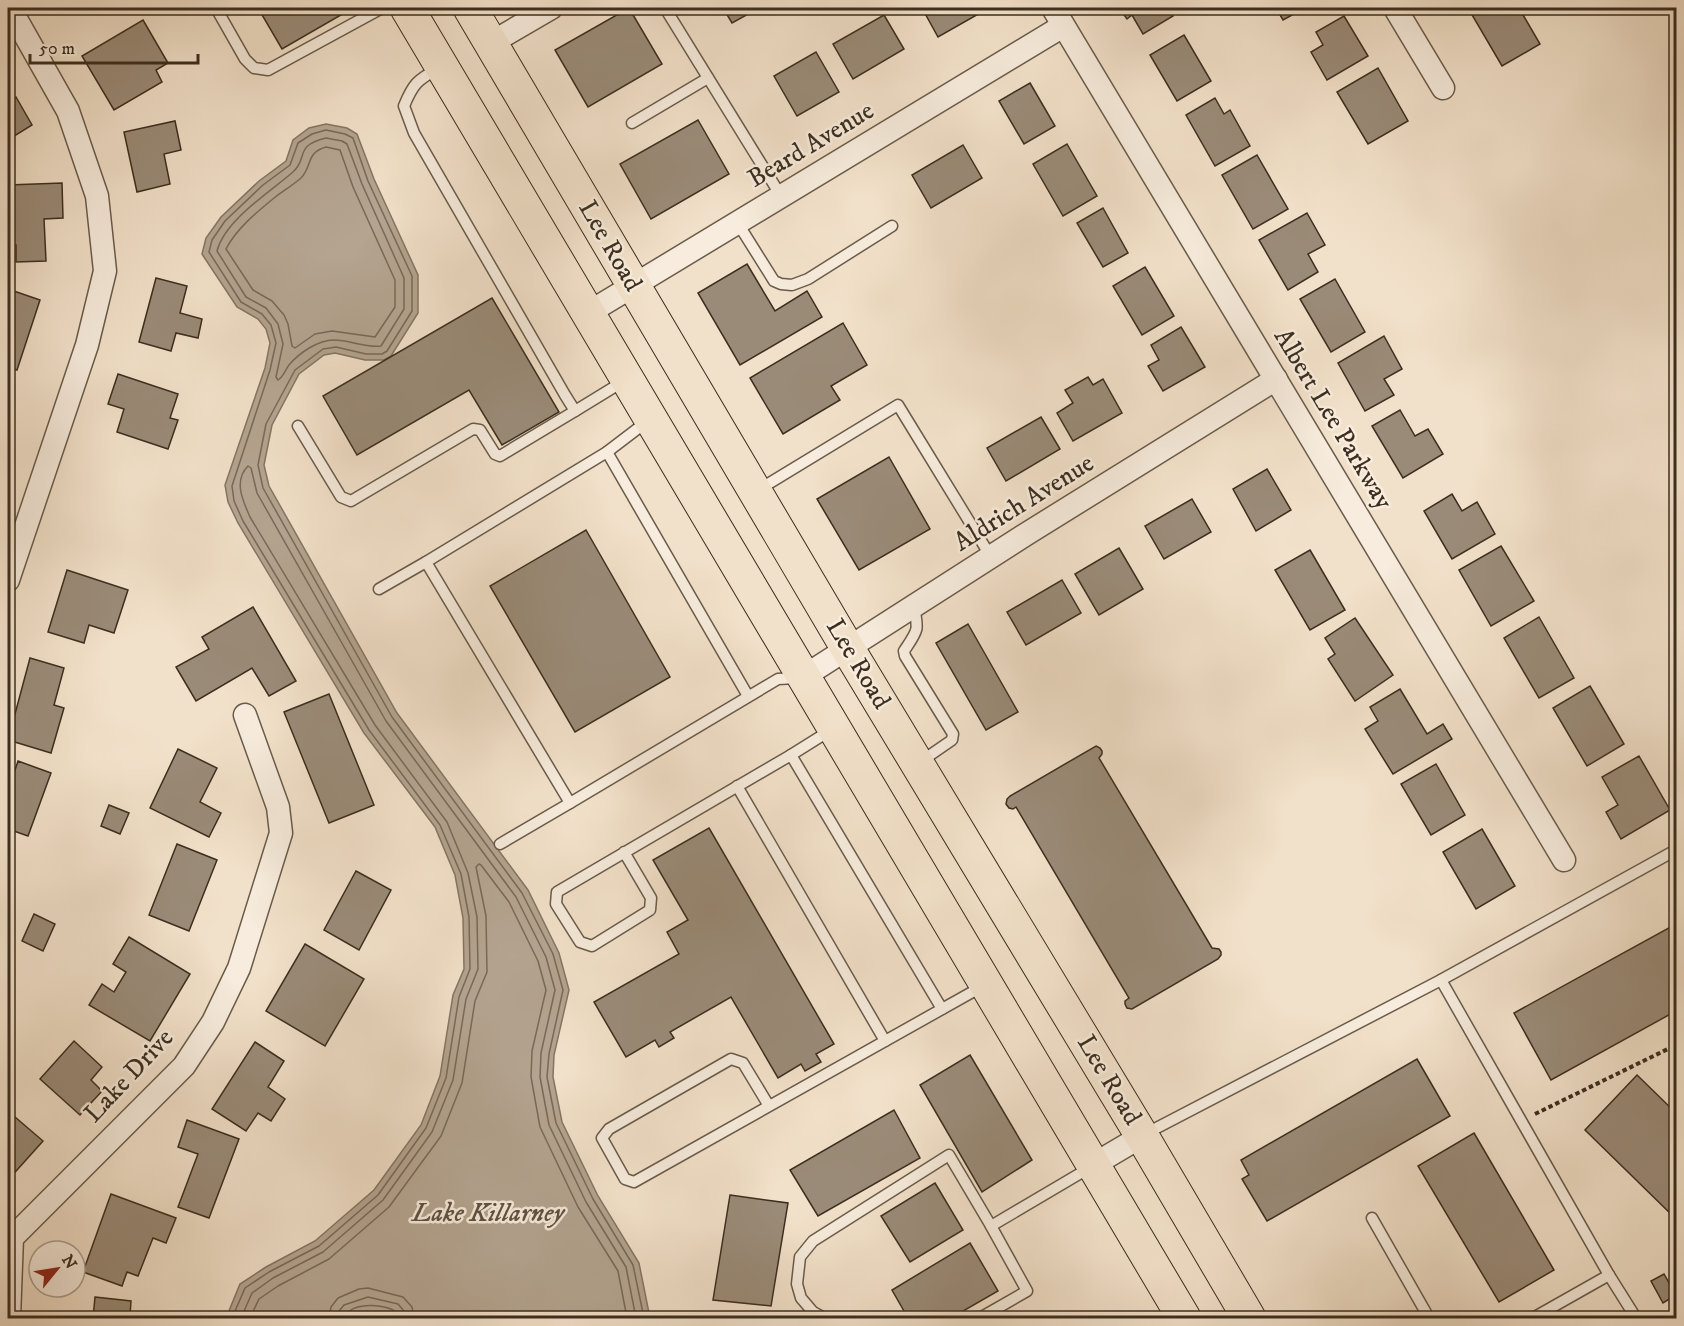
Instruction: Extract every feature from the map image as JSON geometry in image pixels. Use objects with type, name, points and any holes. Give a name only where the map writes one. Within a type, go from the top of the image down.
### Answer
[{"type":"main road","name":"Lee Road","points":[[406,8],[1184,1318]]},
{"type":"main road","name":"Lee Road","points":[[470,8],[848,649],[1249,1318]]},
{"type":"street","points":[[491,43],[550,8]]},
{"type":"street","points":[[1395,8],[1443,88]]},
{"type":"street","points":[[8,580],[87,345],[105,271],[97,196],[68,111],[13,11]]},
{"type":"street","name":"Beard Avenue","points":[[588,313],[781,196],[1058,17]]},
{"type":"street","name":"Albert Lee Parkway","points":[[1058,17],[1564,861]]},
{"type":"street","name":"Aldrich Avenue","points":[[803,677],[1276,379]]},
{"type":"street","name":"Lake Drive","points":[[9,1318],[10,1238],[184,1066],[213,1022],[239,968],[281,833],[278,807],[244,715]]},
{"type":"street","points":[[1094,1166],[1142,1136]]},
{"type":"lane","points":[[216,8],[245,59],[254,68],[268,70],[382,8]]},
{"type":"lane","points":[[665,8],[781,196]]},
{"type":"lane","points":[[442,67],[423,76],[412,87],[404,106],[407,115],[414,133],[575,411]]},
{"type":"lane","points":[[632,123],[708,78]]},
{"type":"lane","points":[[737,222],[774,281],[781,285],[792,285],[808,279],[892,226]]},
{"type":"lane","points":[[298,426],[341,497],[351,501],[473,429],[480,430],[495,454],[500,456],[627,379]]},
{"type":"lane","points":[[755,491],[898,405],[991,557]]},
{"type":"lane","points":[[379,589],[607,452],[651,419]]},
{"type":"lane","points":[[607,452],[748,696]]},
{"type":"lane","points":[[426,562],[570,803]]},
{"type":"lane","points":[[914,607],[917,632],[904,651],[905,656],[953,734],[952,740],[918,764]]},
{"type":"lane","points":[[500,844],[778,679],[803,677]]},
{"type":"lane","points":[[624,852],[651,898],[650,910],[592,946],[580,942],[556,903],[557,892],[624,852],[791,755],[834,728]]},
{"type":"lane","points":[[791,755],[942,1009]]},
{"type":"lane","points":[[738,786],[885,1041]]},
{"type":"lane","points":[[1142,1136],[1441,980],[1677,850]]},
{"type":"lane","points":[[1441,980],[1609,1275],[1636,1318]]},
{"type":"lane","points":[[769,1106],[743,1063],[731,1059],[609,1129],[602,1138],[625,1179],[634,1182],[986,984]]},
{"type":"lane","points":[[824,1318],[813,1312],[801,1298],[797,1284],[800,1257],[813,1241],[949,1155],[1027,1291],[980,1318]]},
{"type":"lane","points":[[991,1226],[1094,1166]]},
{"type":"lane","points":[[1372,1218],[1429,1318]]},
{"type":"lane","points":[[1533,1318],[1609,1275]]},
{"type":"path","points":[[1521,1121],[1677,1044]]},
{"type":"water","name":"Lake Killarney","points":[[326,124],[347,128],[357,134],[374,179],[418,275],[418,313],[391,356],[384,360],[365,360],[335,353],[324,355],[299,374],[272,425],[264,465],[269,486],[397,713],[528,890],[559,953],[569,990],[554,1055],[553,1077],[562,1122],[598,1196],[639,1263],[650,1318],[400,1318],[367,1311],[344,1318],[226,1318],[240,1284],[266,1267],[315,1241],[374,1190],[421,1125],[440,1076],[453,995],[464,969],[463,918],[455,875],[435,827],[364,733],[238,523],[228,502],[225,485],[265,368],[270,343],[266,329],[258,319],[237,307],[202,254],[206,238],[221,217],[259,181],[286,161],[293,140],[309,128]]},
{"type":"building","points":[[258,8],[353,8],[282,49]]},
{"type":"building","points":[[629,8],[662,64],[588,107],[555,50]]},
{"type":"building","points":[[723,8],[750,8],[752,12],[732,23]]},
{"type":"building","points":[[922,8],[989,8],[938,37]]},
{"type":"building","points":[[1119,8],[1168,8],[1173,16],[1143,34],[1132,15],[1127,19]]},
{"type":"building","points":[[1276,8],[1305,8],[1283,20]]},
{"type":"building","points":[[1468,8],[1519,8],[1540,44],[1502,66]]},
{"type":"building","points":[[884,15],[904,49],[853,79],[833,44]]},
{"type":"building","points":[[1344,16],[1368,56],[1327,80],[1311,52],[1323,45],[1316,32]]},
{"type":"building","points":[[143,20],[168,63],[156,70],[162,82],[114,110],[82,56]]},
{"type":"building","points":[[1184,35],[1211,81],[1177,101],[1150,55]]},
{"type":"building","points":[[816,52],[839,92],[797,116],[774,76]]},
{"type":"building","points":[[1378,68],[1408,121],[1368,144],[1337,92]]},
{"type":"building","points":[[1030,83],[1055,126],[1024,144],[999,101]]},
{"type":"building","points":[[16,97],[32,125],[8,140],[8,102]]},
{"type":"building","points":[[1215,98],[1224,114],[1230,110],[1250,146],[1215,166],[1186,115]]},
{"type":"building","points":[[698,120],[729,174],[651,219],[620,164]]},
{"type":"building","points":[[175,121],[181,150],[164,154],[170,184],[137,192],[124,132]]},
{"type":"building","points":[[1067,144],[1097,196],[1063,216],[1033,164]]},
{"type":"building","points":[[963,145],[982,178],[931,208],[912,175]]},
{"type":"building","points":[[1257,155],[1288,209],[1253,229],[1222,175]]},
{"type":"building","points":[[62,183],[63,218],[44,219],[46,261],[16,262],[16,245],[8,245],[8,185]]},
{"type":"building","points":[[1103,208],[1128,253],[1103,267],[1077,223]]},
{"type":"building","points":[[1307,213],[1325,245],[1308,254],[1318,272],[1288,290],[1259,240]]},
{"type":"building","points":[[747,264],[775,311],[807,291],[822,317],[740,365],[698,293]]},
{"type":"building","points":[[1145,267],[1174,316],[1142,335],[1113,286]]},
{"type":"building","points":[[156,278],[187,286],[180,313],[202,319],[198,338],[176,333],[171,351],[139,342]]},
{"type":"building","points":[[1335,279],[1365,332],[1331,352],[1300,299]]},
{"type":"building","points":[[8,289],[40,300],[17,370],[8,367]]},
{"type":"building","points":[[492,298],[559,412],[502,445],[469,390],[357,455],[323,396]]},
{"type":"building","points":[[843,323],[867,365],[831,386],[840,400],[783,434],[750,378]]},
{"type":"building","points":[[1181,327],[1205,367],[1163,391],[1148,366],[1159,360],[1151,345]]},
{"type":"building","points":[[1384,336],[1402,369],[1384,379],[1394,395],[1365,411],[1338,363]]},
{"type":"building","points":[[118,374],[178,394],[170,418],[178,420],[168,449],[117,432],[124,409],[108,404]]},
{"type":"building","points":[[1088,377],[1093,385],[1103,379],[1122,413],[1073,441],[1057,413],[1073,403],[1065,390]]},
{"type":"building","points":[[1400,410],[1415,436],[1428,429],[1443,454],[1403,478],[1372,426]]},
{"type":"building","points":[[1041,417],[1060,449],[1006,481],[987,448]]},
{"type":"building","points":[[889,457],[930,529],[859,570],[817,499]]},
{"type":"building","points":[[1267,469],[1291,510],[1256,531],[1233,489]]},
{"type":"building","points":[[1452,494],[1462,511],[1477,502],[1495,534],[1452,559],[1424,511]]},
{"type":"building","points":[[1192,499],[1211,532],[1164,559],[1145,526]]},
{"type":"building","points":[[586,530],[670,677],[575,732],[490,586]]},
{"type":"building","points":[[1501,546],[1534,601],[1491,626],[1459,570]]},
{"type":"building","points":[[1119,548],[1143,589],[1099,615],[1075,574]]},
{"type":"building","points":[[1310,550],[1345,610],[1310,630],[1275,570]]},
{"type":"building","points":[[67,570],[128,590],[114,633],[89,625],[84,643],[48,632]]},
{"type":"building","points":[[1062,580],[1081,613],[1026,645],[1007,612]]},
{"type":"building","points":[[253,607],[296,681],[269,696],[252,668],[196,701],[176,667],[209,649],[202,637]]},
{"type":"building","points":[[1539,617],[1574,678],[1539,698],[1504,638]]},
{"type":"building","points":[[1355,618],[1393,675],[1355,701],[1328,659],[1335,654],[1325,638]]},
{"type":"building","points":[[968,624],[1018,712],[986,730],[936,643]]},
{"type":"building","points":[[30,658],[64,668],[54,705],[64,708],[51,753],[8,740]]},
{"type":"building","points":[[1590,686],[1624,744],[1587,766],[1553,708]]},
{"type":"building","points":[[1400,689],[1427,734],[1443,724],[1452,739],[1393,774],[1365,729],[1378,721],[1370,707]]},
{"type":"building","points":[[329,694],[374,805],[329,823],[284,712]]},
{"type":"building","points":[[1096,746],[1102,751],[1099,758],[1212,948],[1219,949],[1221,952],[1218,959],[1132,1009],[1127,1008],[1125,1001],[1129,998],[1016,807],[1009,808],[1006,804],[1010,796]]},
{"type":"building","points":[[178,749],[217,768],[200,802],[221,813],[209,837],[150,808]]},
{"type":"building","points":[[1639,756],[1670,810],[1621,839],[1606,812],[1618,805],[1602,777]]},
{"type":"building","points":[[18,761],[51,773],[28,836],[8,829],[8,791]]},
{"type":"building","points":[[1436,764],[1465,815],[1431,835],[1401,784]]},
{"type":"building","points":[[109,805],[129,813],[120,834],[101,826]]},
{"type":"building","points":[[709,828],[834,1044],[816,1054],[821,1062],[805,1071],[801,1064],[778,1078],[731,997],[670,1032],[674,1038],[659,1047],[655,1040],[626,1057],[594,1002],[679,954],[667,932],[688,920],[653,860]]},
{"type":"building","points":[[1482,829],[1515,886],[1476,909],[1443,852]]},
{"type":"building","points":[[177,844],[217,860],[189,931],[149,915]]},
{"type":"building","points":[[356,871],[391,890],[359,950],[324,930]]},
{"type":"building","points":[[34,914],[55,924],[43,951],[22,941]]},
{"type":"building","points":[[1676,924],[1676,1011],[1551,1080],[1514,1013]]},
{"type":"building","points":[[129,937],[190,974],[150,1041],[89,1005],[102,984],[114,992],[126,972],[113,964]]},
{"type":"building","points":[[305,944],[364,979],[325,1046],[266,1011]]},
{"type":"building","points":[[74,1041],[102,1067],[91,1080],[102,1091],[80,1115],[40,1079]]},
{"type":"building","points":[[255,1042],[284,1061],[268,1087],[285,1099],[271,1121],[258,1113],[246,1131],[212,1109]]},
{"type":"building","points":[[970,1055],[1032,1160],[982,1192],[920,1085]]},
{"type":"building","points":[[1417,1059],[1450,1116],[1267,1221],[1242,1179],[1249,1175],[1241,1160]]},
{"type":"building","points":[[1637,1075],[1676,1113],[1676,1219],[1585,1130]]},
{"type":"building","points":[[894,1110],[920,1158],[818,1216],[790,1170]]},
{"type":"building","points":[[15,1117],[43,1141],[8,1180],[8,1125]]},
{"type":"building","points":[[187,1120],[239,1139],[209,1218],[178,1207],[198,1154],[178,1147]]},
{"type":"building","points":[[1474,1133],[1554,1270],[1499,1302],[1418,1166]]},
{"type":"building","points":[[935,1183],[963,1230],[910,1262],[881,1216]]},
{"type":"building","points":[[111,1194],[176,1218],[166,1243],[153,1238],[138,1276],[127,1272],[122,1286],[87,1273],[87,1261]]},
{"type":"building","points":[[730,1195],[788,1203],[771,1306],[713,1300]]},
{"type":"building","points":[[970,1243],[998,1291],[951,1318],[908,1318],[892,1290]]},
{"type":"building","points":[[1664,1274],[1676,1295],[1663,1303],[1651,1281]]},
{"type":"building","points":[[95,1297],[131,1301],[130,1316],[149,1318],[93,1318]]}]
